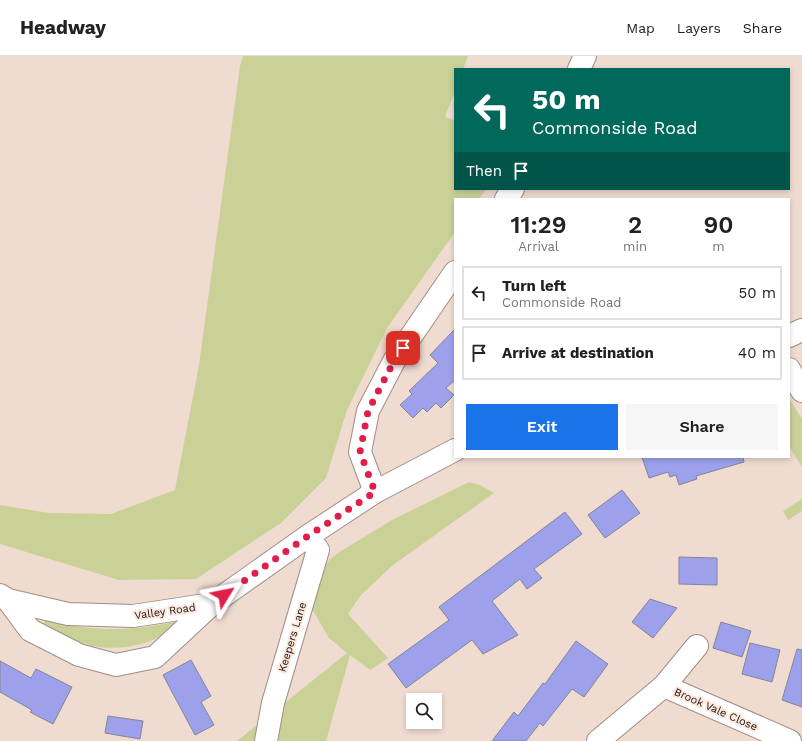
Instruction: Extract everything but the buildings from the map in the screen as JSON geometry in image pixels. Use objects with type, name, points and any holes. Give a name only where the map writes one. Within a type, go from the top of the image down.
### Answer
[{"type":"street","points":[[578,68],[584,56]]},
{"type":"street","points":[[375,492],[360,452],[368,411],[394,361],[454,273]]},
{"type":"street","points":[[790,336],[802,330]]},
{"type":"street","points":[[790,370],[802,392]]},
{"type":"street","name":"Valley Road","points":[[4,597],[68,614],[133,616],[212,604],[308,536],[375,492],[454,451]]},
{"type":"street","name":"Keepers Lane","points":[[266,741],[273,702],[318,550],[308,536]]},
{"type":"street","points":[[4,597],[30,630],[79,655],[116,665],[155,657],[212,604]]},
{"type":"street","name":"Brook Vale Close","points":[[598,741],[664,686],[697,646]]},
{"type":"street","name":"Brook Vale Close","points":[[664,686],[790,741]]},
{"type":"green space","points":[[243,56],[468,56],[463,68],[454,68],[454,94],[445,117],[454,120],[454,190],[485,190],[480,198],[454,198],[454,233],[387,328],[347,410],[326,478],[281,523],[196,579],[119,580],[0,544],[0,505],[49,513],[111,514],[175,490],[199,365],[240,66]]},
{"type":"green space","points":[[790,400],[802,419],[802,467],[790,448]]},
{"type":"green space","points":[[469,482],[480,485],[494,493],[393,565],[361,595],[348,614],[388,658],[370,670],[350,655],[326,741],[237,741],[347,653],[329,638],[311,607],[316,579],[330,559],[392,520]]},
{"type":"green space","points":[[802,499],[802,511],[788,520],[783,511]]},
{"type":"green space","points":[[47,621],[80,627],[110,629],[126,629],[174,622],[176,626],[156,639],[145,643],[121,648],[108,648],[97,647],[74,640],[44,624],[44,622]]},
{"type":"route","points":[[224,595],[308,536],[375,492],[360,452],[368,411],[394,361],[403,348]]}]
